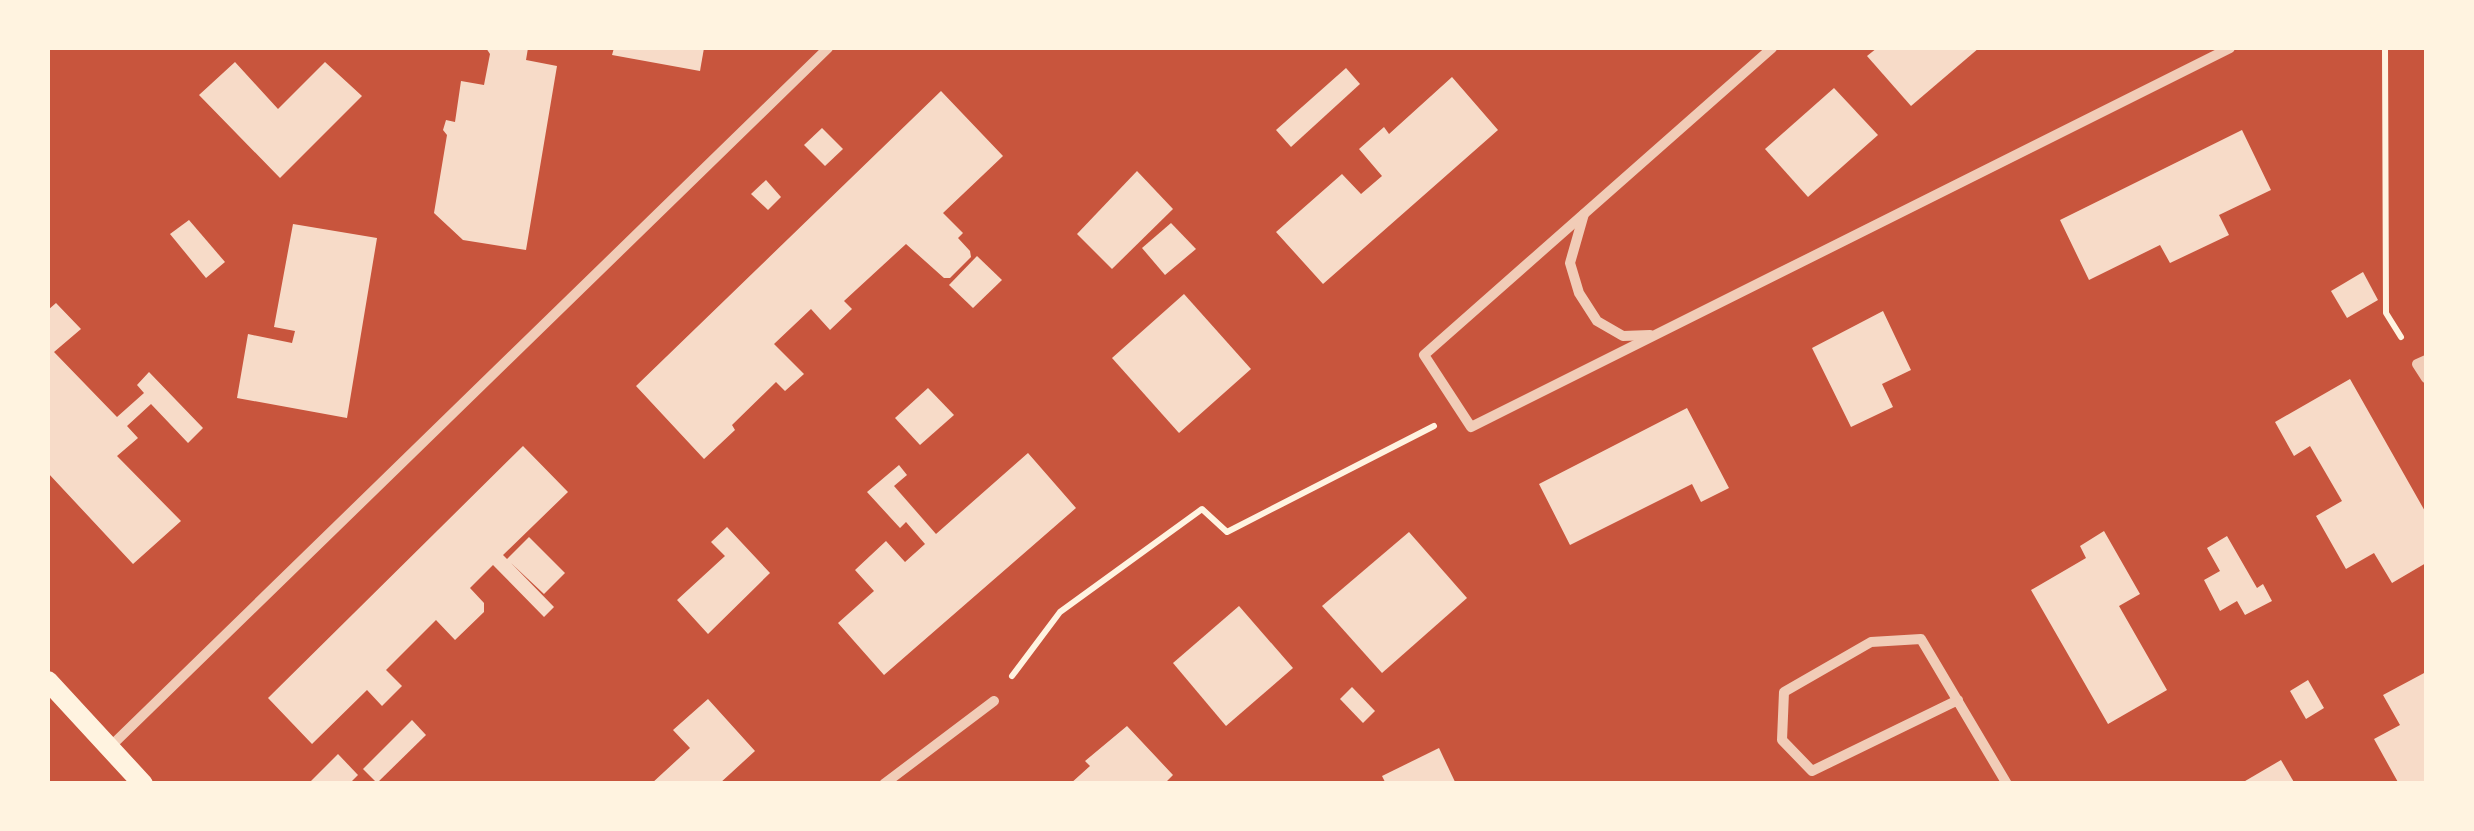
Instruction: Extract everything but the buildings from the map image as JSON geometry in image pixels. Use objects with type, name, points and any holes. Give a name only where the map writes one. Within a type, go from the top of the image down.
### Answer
[{"type":"main road","points":[[48,681],[143,784]]},
{"type":"street","points":[[110,748],[828,48]]},
{"type":"street","points":[[1772,48],[1424,355],[1471,427],[2230,48]]},
{"type":"street","points":[[1584,213],[1570,263],[1579,294],[1597,322],[1623,336],[1655,335]]},
{"type":"street","points":[[2422,362],[2426,378]]},
{"type":"street","points":[[1958,700],[1812,771],[1782,740],[1784,692],[1871,642],[1921,639],[1958,700],[2007,784]]},
{"type":"street","points":[[884,784],[994,701]]},
{"type":"path","points":[[2385,48],[2386,313],[2422,362]]},
{"type":"path","points":[[994,701],[1060,612],[1202,509],[1226,532],[1462,412]]}]
